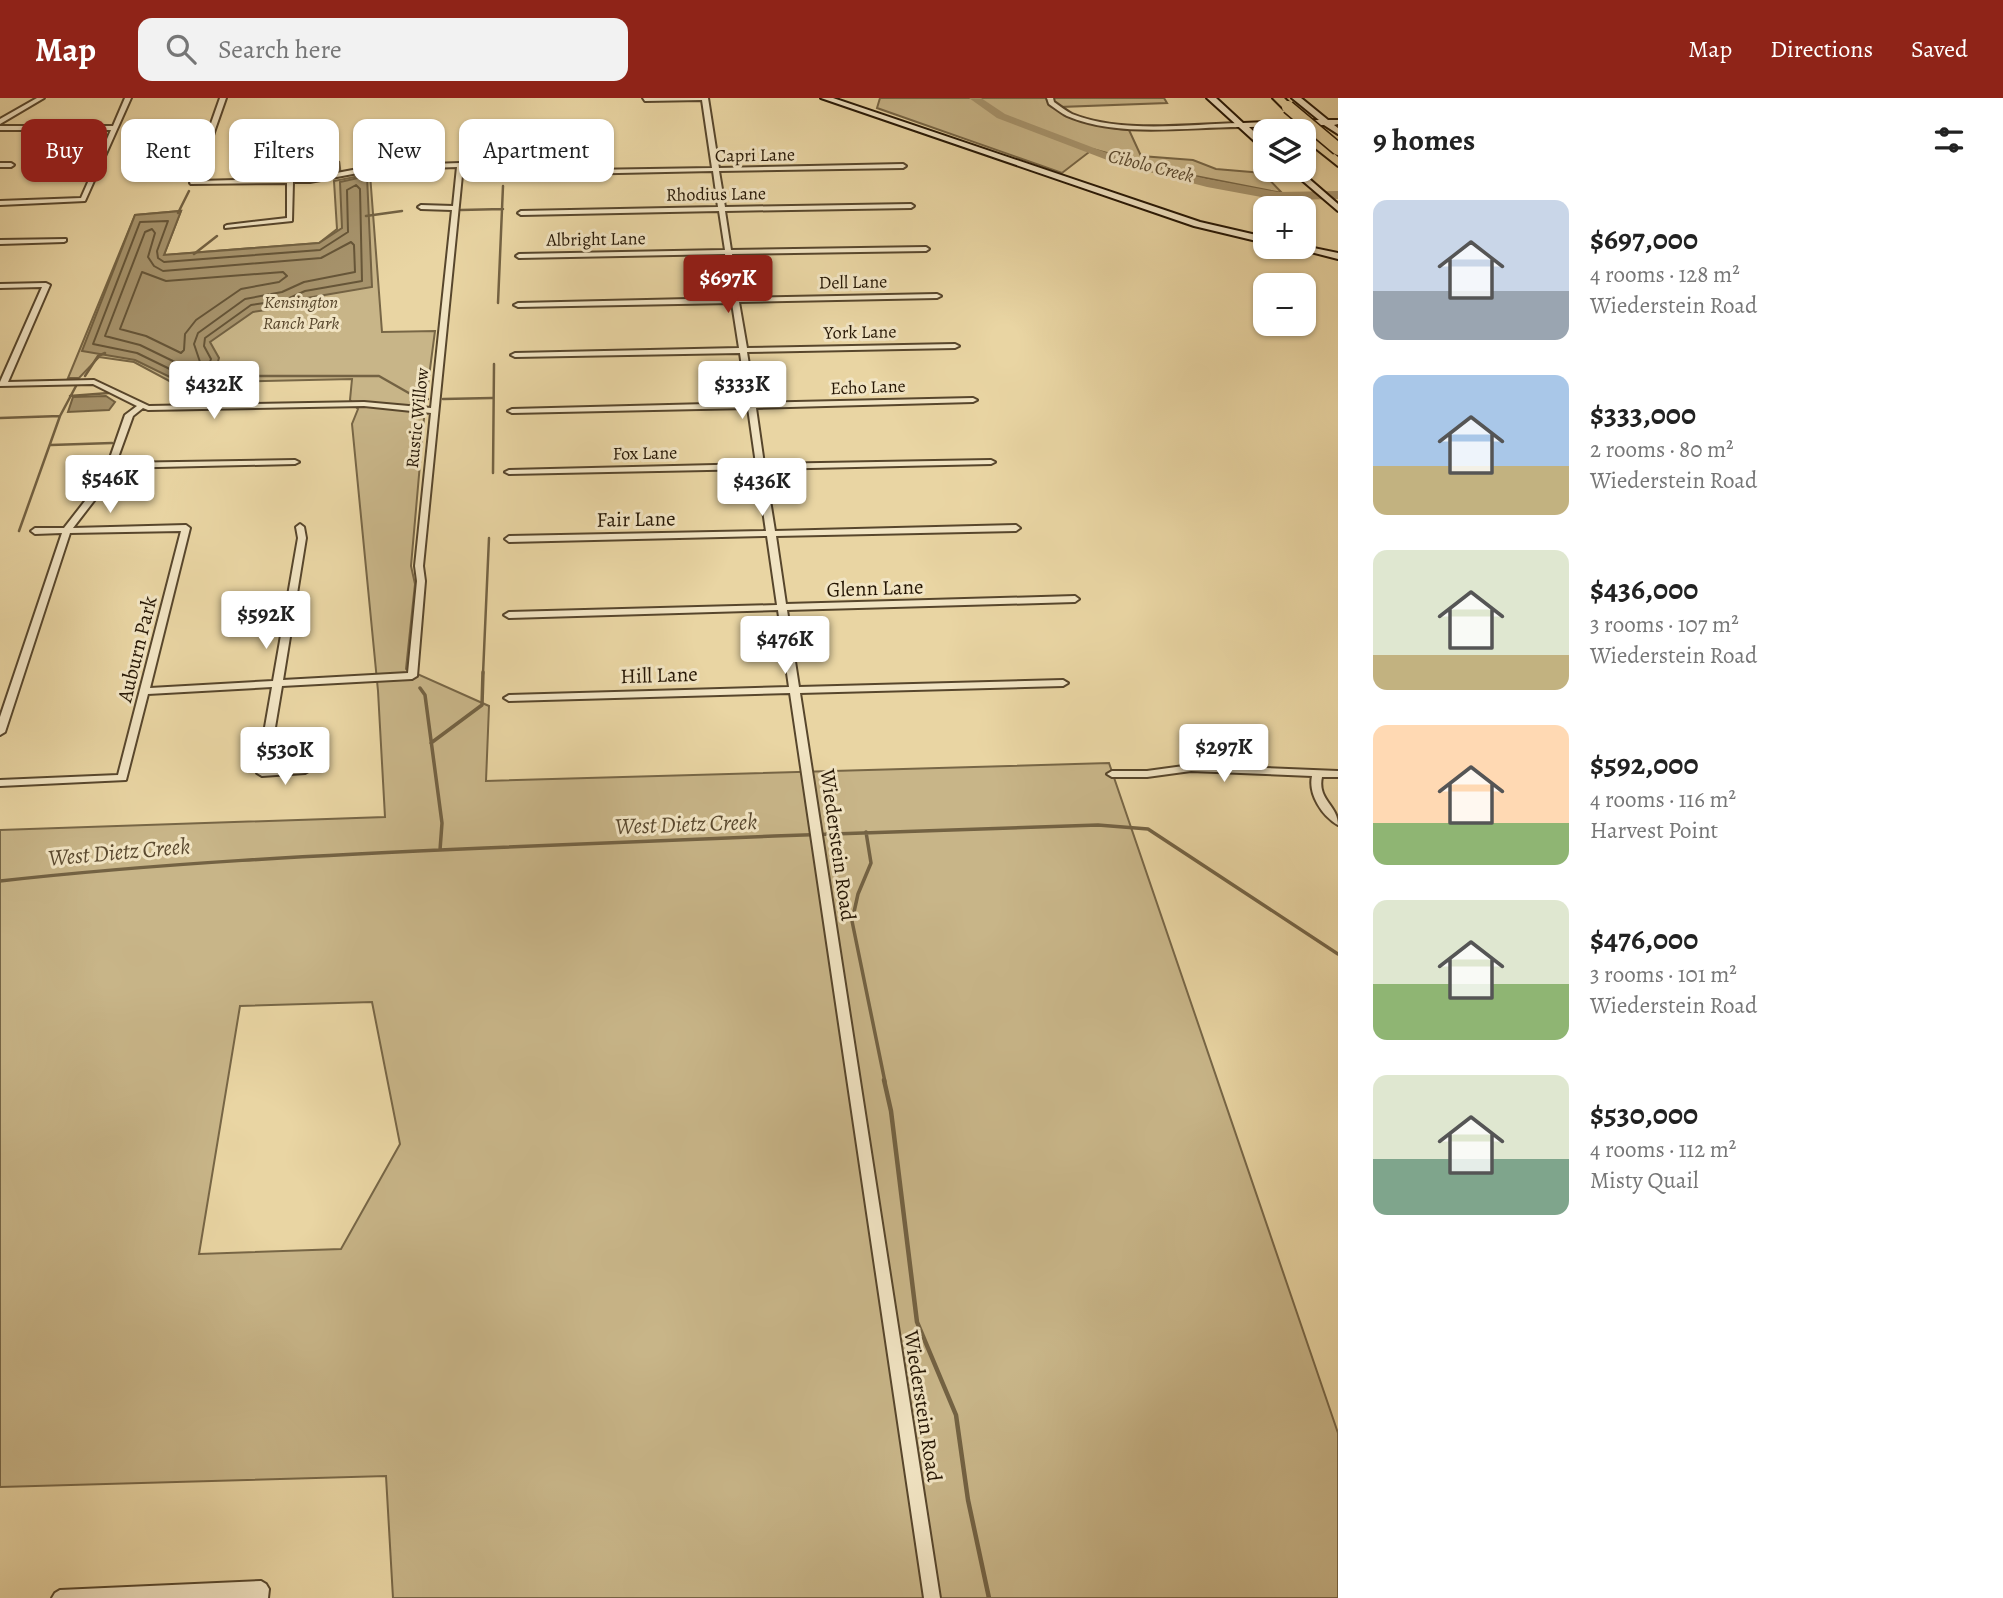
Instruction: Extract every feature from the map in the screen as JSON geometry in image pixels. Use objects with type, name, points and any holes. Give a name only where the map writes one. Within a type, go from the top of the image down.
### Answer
[{"type":"highway","points":[[1263,98],[1276,102],[1292,102],[1338,149]]},
{"type":"highway","points":[[1276,102],[1291,119]]},
{"type":"highway","points":[[1316,144],[1338,163]]},
{"type":"main road","points":[[825,98],[1197,224],[1253,237]]},
{"type":"main road","points":[[1211,98],[1253,136]]},
{"type":"main road","points":[[1292,102],[1338,132]]},
{"type":"main road","points":[[1241,125],[1338,122]]},
{"type":"main road","points":[[1308,182],[1338,208]]},
{"type":"main road","points":[[1316,251],[1338,256]]},
{"type":"street","points":[[0,122],[41,98]]},
{"type":"street","points":[[0,203],[83,200],[128,98]]},
{"type":"street","points":[[223,98],[193,183],[242,182]]},
{"type":"street","points":[[645,99],[705,98]]},
{"type":"street","name":"Wiederstein Road","points":[[705,98],[932,1598]]},
{"type":"street","points":[[1050,98],[1051,103],[1060,110],[1118,127],[1241,125]]},
{"type":"street","points":[[0,128],[115,128]]},
{"type":"street","points":[[0,165],[11,165]]},
{"type":"street","name":"Rustic Willow","points":[[275,685],[323,679],[412,676],[433,411],[460,165],[386,167],[339,174]]},
{"type":"street","name":"Capri Lane","points":[[614,172],[903,166]]},
{"type":"street","points":[[227,227],[290,220],[290,182]]},
{"type":"street","name":"Rhodius Lane","points":[[521,213],[911,206]]},
{"type":"street","points":[[421,207],[455,208]]},
{"type":"street","points":[[0,242],[64,240]]},
{"type":"street","name":"Albright Lane","points":[[519,256],[926,248]]},
{"type":"street","points":[[0,286],[46,285],[2,384],[87,381],[102,384],[141,406],[161,408],[364,404],[433,411]]},
{"type":"street","name":"Dell Lane","points":[[518,304],[937,296]]},
{"type":"street","name":"York Lane","points":[[514,355],[955,346]]},
{"type":"street","name":"Echo Lane","points":[[512,411],[972,400]]},
{"type":"street","points":[[0,732],[68,530],[107,478],[129,415],[141,406]]},
{"type":"street","points":[[111,466],[295,461]]},
{"type":"street","name":"Fox Lane","points":[[509,472],[991,461]]},
{"type":"street","points":[[300,527],[302,538],[262,774],[305,770]]},
{"type":"street","name":"Auburn Park","points":[[0,783],[122,778],[186,528],[68,530]]},
{"type":"street","name":"Fair Lane","points":[[509,539],[1016,528]]},
{"type":"street","points":[[35,531],[68,530]]},
{"type":"street","name":"Glenn Lane","points":[[509,615],[1075,599]]},
{"type":"street","name":"Hill Lane","points":[[509,698],[1063,683]]},
{"type":"street","points":[[145,691],[275,685]]},
{"type":"street","points":[[1112,774],[1147,774],[1191,768],[1338,774]]},
{"type":"street","points":[[1318,773],[1314,785],[1318,795],[1338,821]]},
{"type":"street","points":[[60,1598],[261,1593]]},
{"type":"green space","points":[[880,98],[1164,98],[1167,103],[1061,107],[1076,117],[1093,123],[1129,130],[1141,156],[1193,160],[1216,169],[1253,172],[1253,182],[1272,182],[1282,193],[1180,173],[1093,149],[1062,173],[877,108]]},
{"type":"green space","name":"Kensington Ranch Park","points":[[353,177],[353,182],[371,182],[382,332],[435,331],[425,407],[411,566],[415,584],[406,669],[489,706],[486,781],[1109,763],[1338,1433],[1338,1598],[393,1598],[386,1476],[0,1487],[0,830],[385,817],[378,691],[352,424],[358,409],[350,400],[352,379],[173,383],[134,362],[99,357],[79,378],[68,378],[135,215],[181,211],[164,255],[319,243],[337,229],[334,182]],"holes":[[[372,1002],[400,1144],[341,1249],[199,1254],[240,1006]]]},
{"type":"water","points":[[353,179],[353,182],[367,182],[372,287],[307,298],[287,307],[253,312],[210,342],[219,358],[213,379],[176,380],[135,360],[82,351],[135,215],[181,211],[164,255],[319,243],[342,228],[340,182]]},
{"type":"water","points":[[106,396],[115,402],[109,410],[68,412],[73,397]]},
{"type":"waterway","name":"Cibolo Creek","points":[[974,98],[1001,116],[1119,161],[1207,183],[1278,196],[1338,195]]},
{"type":"waterway","points":[[339,162],[340,170]]},
{"type":"waterway","points":[[502,209],[503,186]]},
{"type":"waterway","points":[[178,213],[189,191]]},
{"type":"waterway","points":[[461,210],[502,209]]},
{"type":"waterway","points":[[498,303],[502,209]]},
{"type":"waterway","points":[[366,216],[402,211]]},
{"type":"waterway","points":[[194,254],[217,236]]},
{"type":"waterway","points":[[85,376],[98,356],[105,353]]},
{"type":"waterway","points":[[493,473],[494,364]]},
{"type":"waterway","points":[[209,376],[379,376],[414,396],[428,399]]},
{"type":"waterway","points":[[71,396],[76,386]]},
{"type":"waterway","points":[[71,396],[109,393]]},
{"type":"waterway","points":[[60,416],[71,396]]},
{"type":"waterway","points":[[443,399],[492,398]]},
{"type":"waterway","points":[[0,418],[60,416]]},
{"type":"waterway","points":[[19,531],[60,416]]},
{"type":"waterway","points":[[51,445],[112,443]]},
{"type":"waterway","points":[[483,674],[489,538]]},
{"type":"waterway","points":[[431,743],[482,705],[483,672]]},
{"type":"waterway","points":[[420,688],[425,695],[431,743]]},
{"type":"waterway","points":[[431,743],[442,823],[440,850]]},
{"type":"waterway","name":"West Dietz Creek","points":[[866,833],[1098,825],[1148,829],[1338,954]]},
{"type":"waterway","name":"West Dietz Creek","points":[[0,881],[181,864],[866,833]]},
{"type":"waterway","points":[[866,833],[871,863],[858,894],[852,921],[885,1082]]},
{"type":"waterway","points":[[884,1080],[891,1111],[917,1322],[956,1415],[968,1500],[989,1598]]}]
